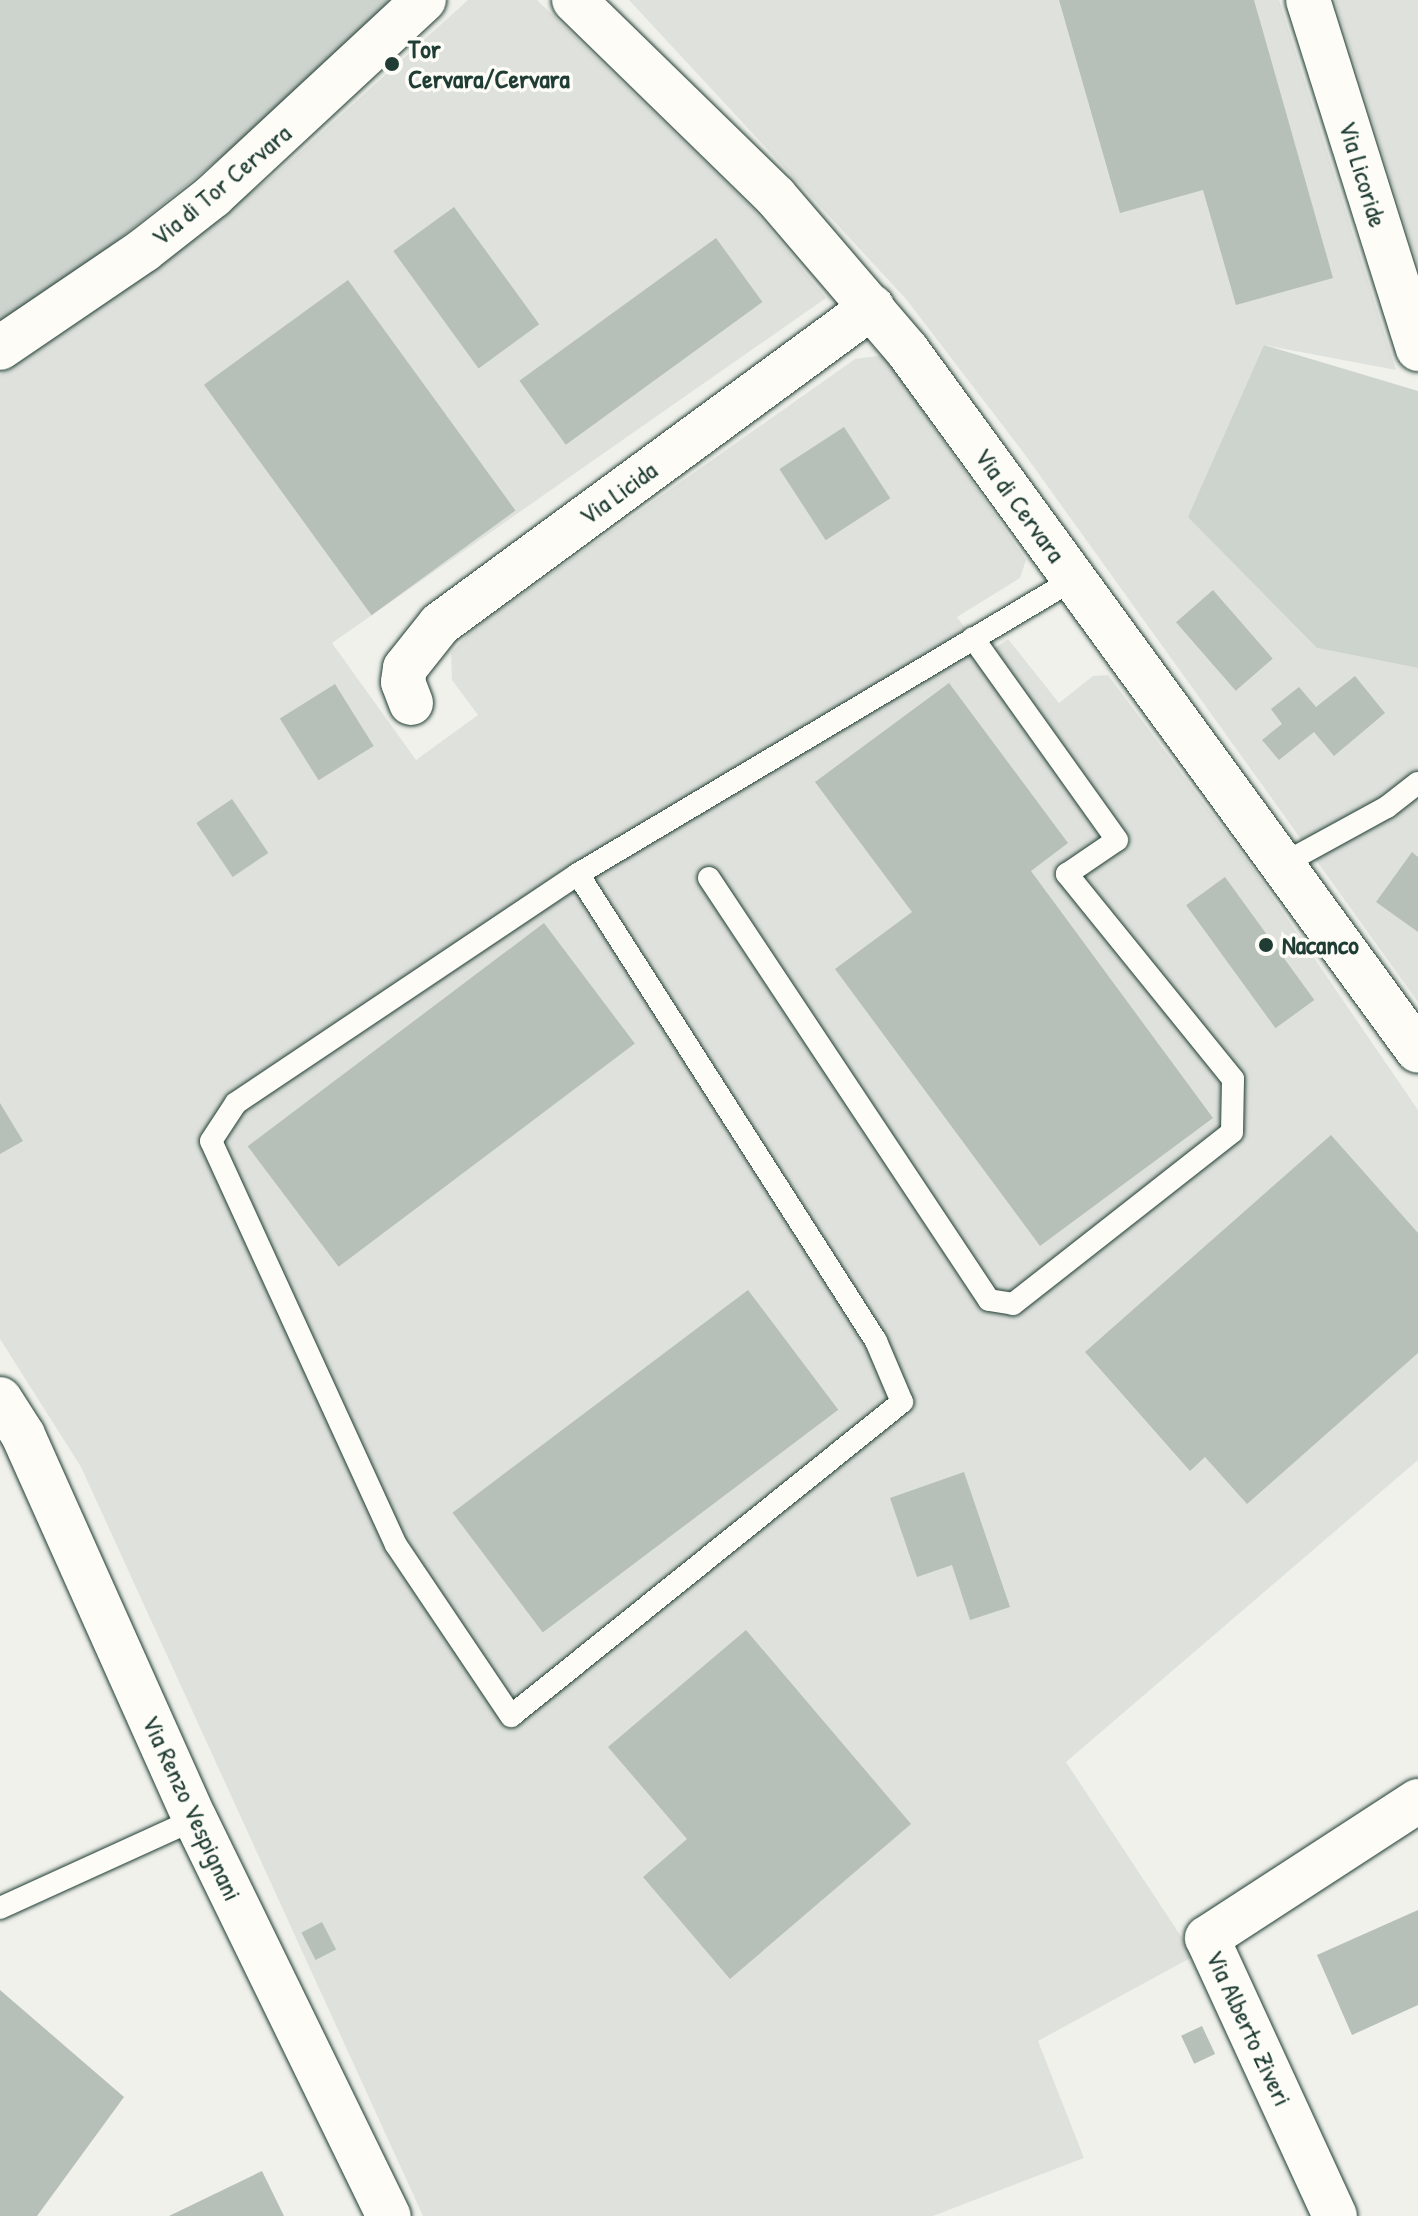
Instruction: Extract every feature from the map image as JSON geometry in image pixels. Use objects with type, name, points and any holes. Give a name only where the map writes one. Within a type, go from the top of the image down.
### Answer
[{"type":"street","name":"Via di Tor Cervara","points":[[0,348],[144,250],[213,196],[424,0]]},
{"type":"street","name":"Via di Cervara","points":[[574,0],[775,196],[872,307],[1418,1051]]},
{"type":"street","name":"Via Licoride","points":[[1308,0],[1418,349]]},
{"type":"street","name":"Via Licida","points":[[411,703],[403,682],[405,668],[440,624],[872,307]]},
{"type":"street","name":"Via Renzo Vespignani","points":[[0,1399],[23,1435],[195,1819],[389,2216]]},
{"type":"street","name":"Via Alberto Ziveri","points":[[1335,2216],[1207,1938],[1418,1801]]},
{"type":"lane","points":[[578,874],[876,1341],[902,1402],[511,1716],[396,1545],[211,1141],[236,1103],[578,874],[1074,579]]},
{"type":"lane","points":[[709,878],[989,1300],[1013,1304],[1232,1132],[1233,1079],[1067,874],[1117,840],[973,638]]},
{"type":"lane","points":[[1281,865],[1387,807],[1418,783]]},
{"type":"lane","points":[[0,1908],[195,1819]]},
{"type":"shaded area","points":[[0,0],[390,0],[283,108],[98,256],[0,322]]},
{"type":"shaded area","points":[[468,0],[537,0],[753,209],[826,298],[332,643],[416,760],[478,715],[452,680],[451,653],[474,628],[855,359],[884,355],[1026,560],[1020,578],[957,617],[985,655],[1008,639],[1059,703],[1093,676],[1108,675],[1256,873],[1418,1110],[1418,1460],[1066,1762],[1194,1956],[1038,2041],[1084,2158],[933,2216],[423,2216],[81,1467],[0,1339],[0,375],[277,173]]},
{"type":"shaded area","points":[[629,0],[1279,0],[1396,370],[1264,345],[1317,648],[1418,668],[1418,1002],[1023,452],[906,299]]},
{"type":"shaded area","points":[[1335,0],[1418,0],[1418,266]]},
{"type":"shaded area","points":[[1264,345],[1418,391],[1418,668],[1317,648],[1188,517]]},
{"type":"building","points":[[1059,0],[1254,0],[1333,278],[1236,305],[1203,190],[1120,213]]},
{"type":"building","points":[[454,207],[539,324],[479,368],[393,251]]},
{"type":"building","points":[[716,238],[762,302],[566,445],[519,381]]},
{"type":"building","points":[[348,280],[516,511],[372,615],[204,385]]},
{"type":"building","points":[[844,427],[890,498],[826,540],[779,469]]},
{"type":"building","points":[[1213,590],[1273,659],[1236,691],[1176,622]]},
{"type":"building","points":[[1355,676],[1385,713],[1334,756],[1314,732],[1279,760],[1262,740],[1282,724],[1271,709],[1299,687],[1316,707]]},
{"type":"building","points":[[949,683],[1068,843],[1031,871],[1213,1118],[1040,1246],[835,969],[912,912],[815,782]]},
{"type":"building","points":[[335,684],[374,746],[319,780],[280,718]]},
{"type":"building","points":[[232,799],[268,853],[233,877],[196,823]]},
{"type":"building","points":[[1412,852],[1418,857],[1418,932],[1376,902]]},
{"type":"building","points":[[1225,877],[1314,1000],[1276,1028],[1186,905]]},
{"type":"building","points":[[544,923],[635,1044],[339,1267],[248,1146]]},
{"type":"building","points":[[0,1103],[23,1141],[0,1154]]},
{"type":"building","points":[[1331,1135],[1418,1233],[1418,1353],[1247,1504],[1205,1457],[1190,1471],[1085,1352]]},
{"type":"building","points":[[748,1290],[838,1410],[543,1632],[453,1513]]},
{"type":"building","points":[[964,1472],[1010,1607],[970,1620],[952,1565],[917,1577],[890,1498]]},
{"type":"building","points":[[746,1630],[911,1824],[730,1979],[643,1877],[687,1839],[608,1747]]},
{"type":"building","points":[[1418,1910],[1418,2005],[1352,2035],[1317,1955]]},
{"type":"building","points":[[322,1922],[336,1950],[316,1960],[302,1932]]},
{"type":"building","points":[[0,1990],[124,2097],[37,2216],[0,2216]]},
{"type":"building","points":[[1202,2026],[1215,2054],[1194,2064],[1181,2036]]},
{"type":"building","points":[[262,2171],[284,2216],[169,2216]]},
{"type":"place","name":"Tor Cervara/Cervara","points":[[392,64]]},
{"type":"place","name":"Nacanco","points":[[1266,945]]}]
